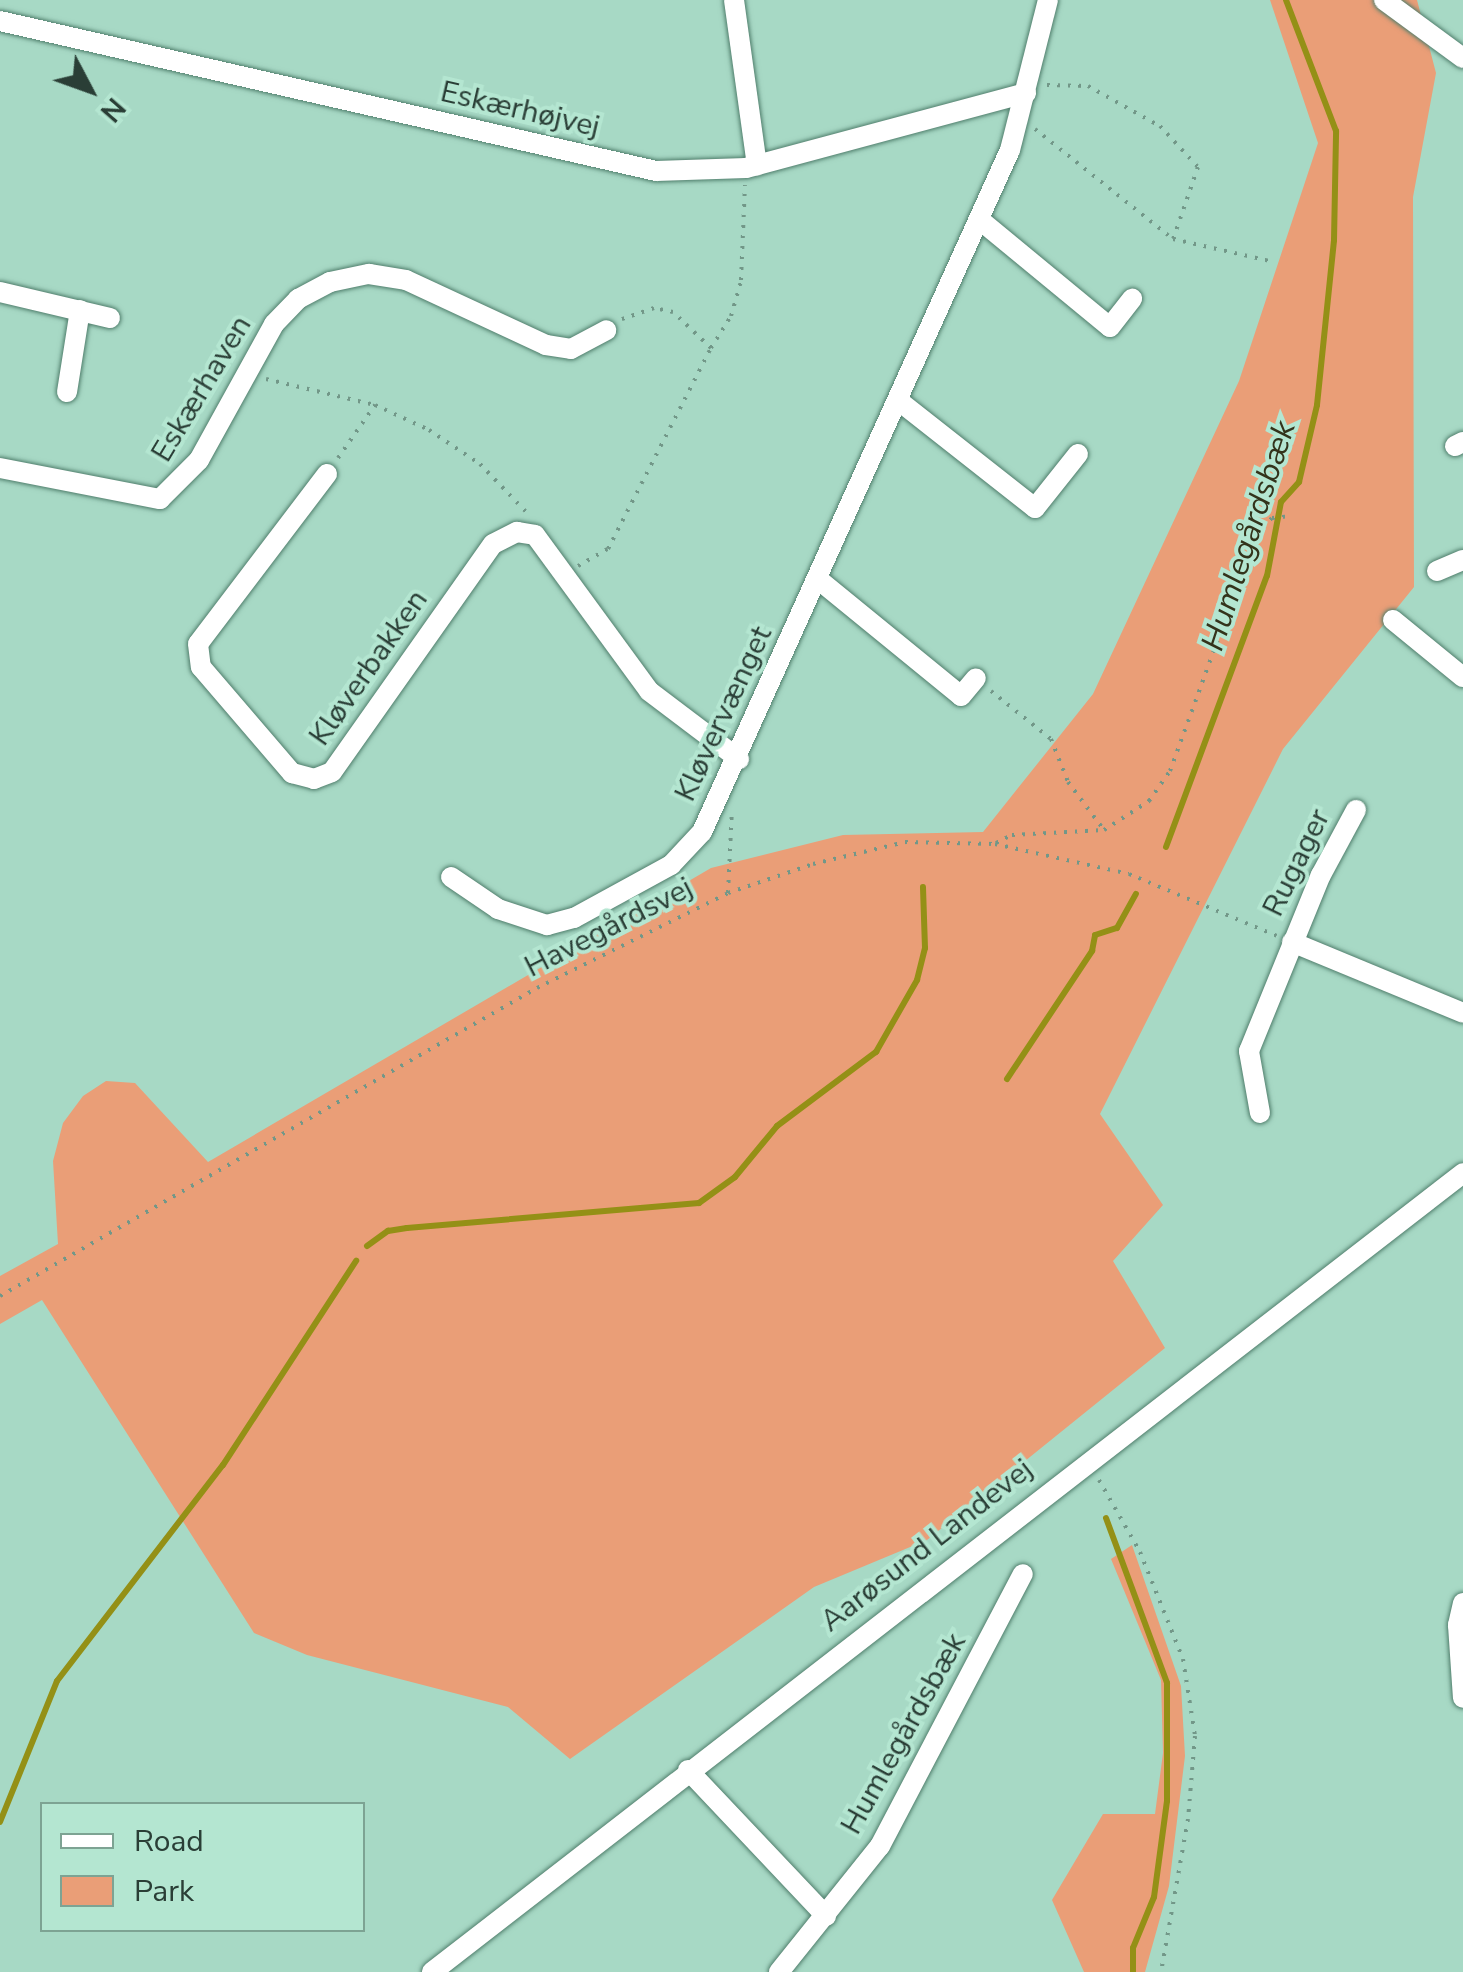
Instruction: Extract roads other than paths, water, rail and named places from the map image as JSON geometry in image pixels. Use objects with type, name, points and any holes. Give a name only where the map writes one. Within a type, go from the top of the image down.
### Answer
[{"type":"street","points":[[734,0],[752,167]]},
{"type":"street","name":"Kløvervænget","points":[[451,878],[498,909],[547,925],[574,918],[671,865],[702,832],[740,759],[980,220],[1019,118],[1048,0]]},
{"type":"street","points":[[1384,0],[1463,58]]},
{"type":"street","name":"Eskærhøjvej","points":[[0,21],[656,172],[752,167],[1027,89]]},
{"type":"street","points":[[980,220],[1110,327],[1132,299]]},
{"type":"street","name":"Eskærhaven","points":[[0,468],[160,499],[200,460],[241,376],[298,299],[368,274],[406,280],[546,345],[570,349],[606,330]]},
{"type":"street","points":[[0,292],[110,318]]},
{"type":"street","points":[[67,392],[80,310]]},
{"type":"street","points":[[899,401],[1035,508],[1078,454]]},
{"type":"street","name":"Kløverbakken","points":[[327,474],[198,644],[201,667],[292,774],[314,778],[332,772],[494,544],[506,534],[535,535],[649,691],[740,759]]},
{"type":"street","points":[[1436,572],[1463,560]]},
{"type":"street","points":[[819,580],[961,696],[976,678]]},
{"type":"street","points":[[1393,620],[1463,677]]},
{"type":"street","name":"Rugager","points":[[1260,1113],[1249,1051],[1292,942],[1356,810]]},
{"type":"street","name":"Rugager","points":[[1292,942],[1463,1013]]},
{"type":"street","name":"Aarøsund Landevej","points":[[432,1972],[1087,1460],[1463,1173]]},
{"type":"street","name":"Humlegårdsbæk","points":[[778,1972],[826,1916],[925,1771],[1024,1574]]},
{"type":"street","points":[[1463,1602],[1458,1625],[1463,1698]]},
{"type":"street","points":[[688,1770],[826,1916]]},
{"type":"waterway","name":"Humlegårdsbæk","points":[[1166,847],[1267,576],[1281,502],[1299,482],[1317,405],[1334,240],[1336,131],[1286,0]]},
{"type":"waterway","points":[[367,1246],[388,1231],[407,1228],[699,1203],[735,1177],[777,1126],[876,1052],[917,980],[925,948],[923,887]]},
{"type":"waterway","name":"Humlegårdsbæk","points":[[1007,1079],[1092,951],[1095,935],[1117,928],[1136,894]]},
{"type":"waterway","points":[[0,1822],[57,1681],[223,1465],[356,1261]]},
{"type":"waterway","name":"Humlegårdsbæk","points":[[1106,1518],[1167,1683],[1167,1801],[1154,1897],[1133,1948],[1133,1972]]}]
